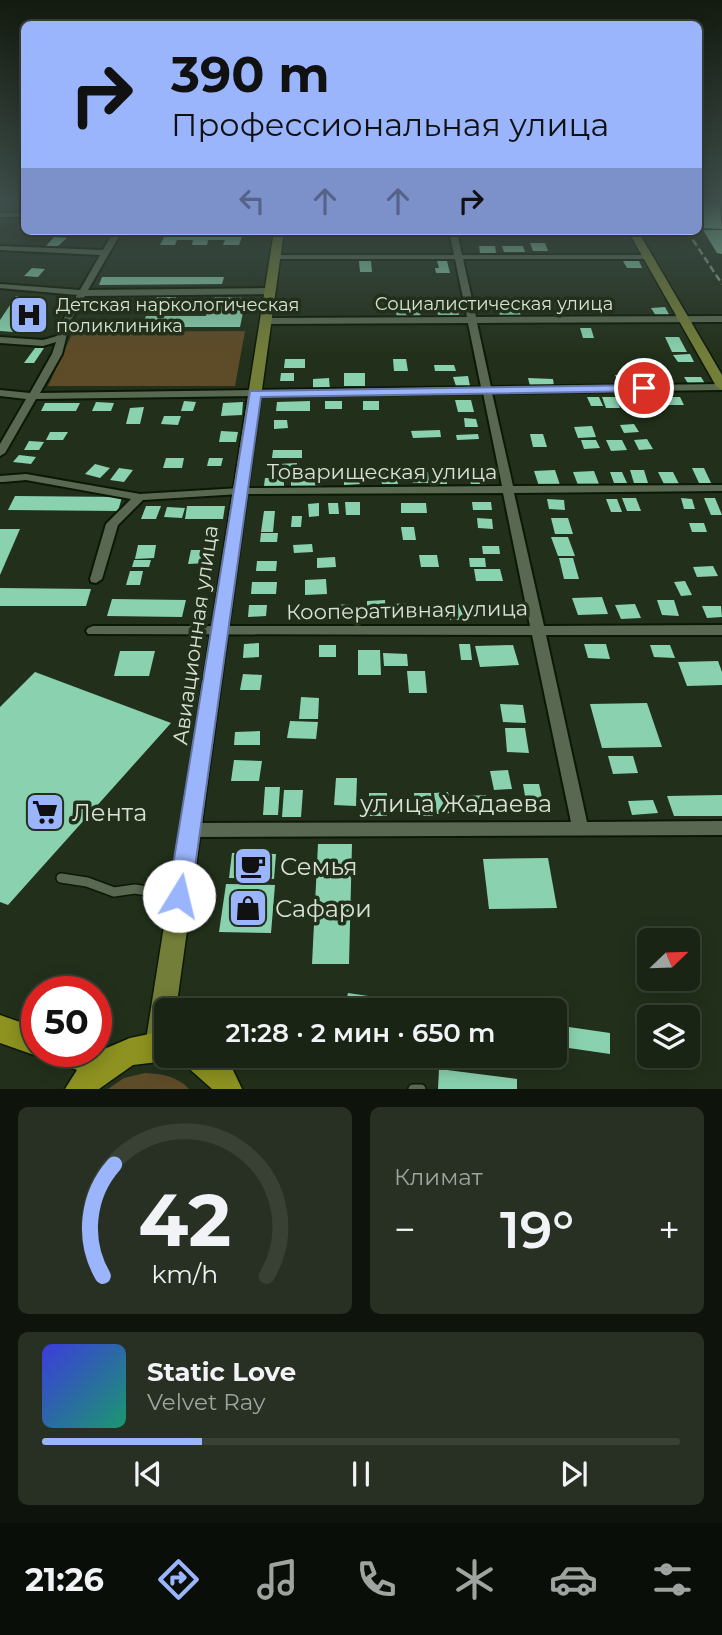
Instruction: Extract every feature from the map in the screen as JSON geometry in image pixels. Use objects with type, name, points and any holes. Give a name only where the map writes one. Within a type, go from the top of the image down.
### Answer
[{"type":"main road","name":"Авиационная улица","points":[[168,998],[179,896],[275,254]]},
{"type":"main road","points":[[646,254],[722,387]]},
{"type":"main road","points":[[0,1029],[21,1036]]},
{"type":"main road","points":[[112,1061],[129,1052],[154,1048]]},
{"type":"main road","points":[[80,1089],[102,1067]]},
{"type":"main road","points":[[213,1068],[231,1087]]},
{"type":"street","points":[[0,453],[57,354],[66,322],[107,254]]},
{"type":"street","points":[[459,256],[580,827]]},
{"type":"street","points":[[275,257],[648,257]]},
{"type":"street","points":[[0,286],[84,293],[270,291]]},
{"type":"street","name":"Социалистическая улица","points":[[266,321],[722,319]]},
{"type":"street","points":[[0,340],[43,343],[61,338]]},
{"type":"street","points":[[0,393],[31,397],[722,387]]},
{"type":"street","name":"Товарищеская улица","points":[[1,479],[26,477],[140,497],[240,491],[722,488]]},
{"type":"street","points":[[96,579],[113,524],[140,497]]},
{"type":"street","name":"Кооперативная улица","points":[[93,631],[218,633],[722,630]]},
{"type":"street","name":"улица Жадаева","points":[[190,830],[722,828]]},
{"type":"lane","points":[[61,878],[87,882],[114,892],[135,889],[179,896]]},
{"type":"lane","points":[[413,1089],[421,1089]]},
{"type":"shaded area","points":[[245,331],[235,386],[48,386],[73,332]]},
{"type":"shaded area","points":[[145,1073],[169,1076],[189,1089],[108,1089],[124,1078]]},
{"type":"building","points":[[359,261],[371,261],[372,272],[360,272]]},
{"type":"building","points":[[437,261],[447,261],[450,273],[436,273],[435,268],[439,268]]},
{"type":"building","points":[[623,261],[639,261],[642,268],[627,268]]},
{"type":"building","points":[[32,268],[45,269],[38,277],[24,276]]},
{"type":"building","points":[[102,277],[224,277],[222,284],[99,285]]},
{"type":"building","points":[[16,296],[36,296],[13,332],[0,331],[0,320]]},
{"type":"building","points":[[176,296],[173,308],[154,308],[157,297]]},
{"type":"building","points":[[215,297],[246,298],[240,327],[142,327],[146,316],[206,316],[209,305],[183,305],[185,300],[214,300]]},
{"type":"building","points":[[497,303],[517,303],[521,316],[500,316]]},
{"type":"building","points":[[436,307],[457,307],[459,315],[438,315]]},
{"type":"building","points":[[665,307],[670,316],[656,316],[651,308]]},
{"type":"building","points":[[395,309],[419,309],[421,317],[397,317]]},
{"type":"building","points":[[580,328],[591,328],[594,338],[583,338]]},
{"type":"building","points":[[665,337],[679,337],[687,352],[672,352]]},
{"type":"building","points":[[35,348],[44,348],[34,363],[24,363]]},
{"type":"building","points":[[690,354],[694,362],[678,362],[673,355]]},
{"type":"building","points":[[285,359],[305,359],[305,368],[284,368]]},
{"type":"building","points":[[393,359],[406,359],[408,371],[394,371]]},
{"type":"building","points":[[434,365],[454,365],[456,371],[435,371]]},
{"type":"building","points":[[281,373],[294,373],[294,381],[280,381]]},
{"type":"building","points":[[344,373],[365,373],[365,386],[344,386]]},
{"type":"building","points":[[615,375],[627,375],[633,386],[621,386]]},
{"type":"building","points":[[468,376],[470,386],[456,386],[453,377]]},
{"type":"building","points":[[684,377],[701,377],[706,385],[689,385]]},
{"type":"building","points":[[329,378],[330,390],[313,390],[313,379]]},
{"type":"building","points":[[528,378],[553,379],[554,386],[530,386]]},
{"type":"building","points":[[587,397],[599,397],[603,406],[591,406]]},
{"type":"building","points":[[602,397],[616,397],[620,408],[606,408]]},
{"type":"building","points":[[662,397],[680,397],[684,405],[667,405]]},
{"type":"building","points":[[455,400],[471,400],[474,412],[458,412]]},
{"type":"building","points":[[184,401],[196,402],[193,411],[181,411]]},
{"type":"building","points":[[310,401],[310,411],[276,411],[277,402]]},
{"type":"building","points":[[325,401],[342,401],[342,409],[325,409]]},
{"type":"building","points":[[363,401],[379,401],[379,410],[363,410]]},
{"type":"building","points":[[96,402],[114,403],[111,411],[92,411]]},
{"type":"building","points":[[243,402],[242,415],[221,416],[223,403]]},
{"type":"building","points":[[45,403],[80,403],[76,411],[41,411]]},
{"type":"building","points":[[144,407],[140,424],[126,424],[130,408]]},
{"type":"building","points":[[640,407],[654,407],[658,415],[644,415]]},
{"type":"building","points":[[164,416],[181,416],[178,425],[161,424]]},
{"type":"building","points":[[464,418],[476,419],[478,427],[465,427]]},
{"type":"building","points":[[274,420],[287,420],[288,428],[274,429]]},
{"type":"building","points":[[634,424],[639,432],[624,433],[620,425]]},
{"type":"building","points":[[592,426],[596,437],[578,438],[574,427]]},
{"type":"building","points":[[440,430],[441,437],[413,438],[411,431]]},
{"type":"building","points":[[221,431],[238,432],[236,442],[219,442]]},
{"type":"building","points":[[50,432],[68,432],[63,440],[46,440]]},
{"type":"building","points":[[478,434],[479,439],[457,440],[456,435]]},
{"type":"building","points":[[530,434],[543,434],[547,447],[533,447]]},
{"type":"building","points":[[647,439],[653,449],[639,450],[634,440]]},
{"type":"building","points":[[581,440],[596,440],[600,448],[584,449]]},
{"type":"building","points":[[606,440],[622,440],[627,450],[611,451]]},
{"type":"building","points":[[29,441],[44,442],[39,450],[24,450]]},
{"type":"building","points":[[273,450],[302,450],[302,458],[272,458]]},
{"type":"building","points":[[19,455],[36,457],[31,464],[13,462]]},
{"type":"building","points":[[166,458],[184,458],[182,468],[163,468]]},
{"type":"building","points":[[209,458],[223,458],[221,466],[207,466]]},
{"type":"building","points":[[297,463],[296,472],[277,472],[278,464]]},
{"type":"building","points":[[95,464],[110,468],[100,478],[85,474]]},
{"type":"building","points":[[448,467],[460,467],[462,479],[449,479]]},
{"type":"building","points":[[119,468],[133,470],[124,482],[110,480]]},
{"type":"building","points":[[692,468],[704,468],[711,483],[699,483]]},
{"type":"building","points":[[436,469],[446,469],[447,484],[436,484]]},
{"type":"building","points":[[555,470],[560,485],[539,486],[534,471]]},
{"type":"building","points":[[630,470],[644,470],[648,483],[634,483]]},
{"type":"building","points":[[594,471],[599,484],[578,485],[573,472]]},
{"type":"building","points":[[412,472],[428,472],[429,483],[413,483]]},
{"type":"building","points":[[610,472],[622,472],[627,483],[614,483]]},
{"type":"building","points":[[658,472],[673,472],[679,484],[664,484]]},
{"type":"building","points":[[396,473],[398,484],[382,484],[380,474]]},
{"type":"building","points":[[360,474],[361,484],[344,485],[344,475]]},
{"type":"building","points":[[469,474],[484,474],[486,484],[471,484]]},
{"type":"building","points":[[291,477],[320,477],[321,486],[291,487]]},
{"type":"building","points":[[265,478],[284,478],[284,486],[264,486]]},
{"type":"building","points":[[15,496],[122,497],[118,511],[8,510]]},
{"type":"building","points":[[622,498],[636,498],[641,511],[627,511]]},
{"type":"building","points":[[681,498],[692,499],[695,509],[684,509]]},
{"type":"building","points":[[704,498],[715,498],[722,515],[711,515]]},
{"type":"building","points":[[547,499],[564,500],[565,510],[549,509]]},
{"type":"building","points":[[606,499],[617,499],[622,512],[611,512]]},
{"type":"building","points":[[345,502],[360,502],[360,515],[346,515]]},
{"type":"building","points":[[472,502],[491,502],[492,510],[473,510]]},
{"type":"building","points":[[319,503],[319,516],[309,517],[308,504]]},
{"type":"building","points":[[328,503],[338,503],[339,514],[329,514]]},
{"type":"building","points":[[401,503],[426,503],[427,513],[401,513]]},
{"type":"building","points":[[146,506],[161,506],[156,519],[141,519]]},
{"type":"building","points":[[187,506],[225,506],[223,519],[185,519]]},
{"type":"building","points":[[167,507],[185,508],[182,518],[164,517]]},
{"type":"building","points":[[264,511],[275,511],[273,532],[261,532]]},
{"type":"building","points":[[292,516],[302,516],[301,527],[291,527]]},
{"type":"building","points":[[477,518],[492,519],[493,529],[478,528]]},
{"type":"building","points":[[551,518],[568,518],[573,534],[555,534]]},
{"type":"building","points":[[689,523],[704,523],[707,532],[692,532]]},
{"type":"building","points":[[401,527],[414,527],[416,540],[403,540]]},
{"type":"building","points":[[0,529],[20,529],[0,575]]},
{"type":"building","points":[[261,533],[278,533],[277,542],[260,542]]},
{"type":"building","points":[[551,537],[568,537],[575,556],[558,556]]},
{"type":"building","points":[[312,544],[313,552],[294,553],[293,545]]},
{"type":"building","points":[[138,545],[156,545],[154,558],[135,559]]},
{"type":"building","points":[[482,546],[499,546],[500,554],[483,554]]},
{"type":"building","points":[[191,550],[210,550],[207,563],[188,564]]},
{"type":"building","points":[[419,555],[437,555],[439,567],[421,567]]},
{"type":"building","points":[[335,557],[336,567],[317,568],[317,558]]},
{"type":"building","points":[[469,558],[485,558],[486,567],[470,567]]},
{"type":"building","points":[[559,558],[573,558],[579,579],[564,579]]},
{"type":"building","points":[[134,560],[151,560],[149,567],[132,567]]},
{"type":"building","points":[[257,561],[277,561],[276,571],[256,571]]},
{"type":"building","points":[[713,566],[718,576],[697,577],[693,567]]},
{"type":"building","points":[[474,569],[500,569],[503,581],[476,581]]},
{"type":"building","points":[[130,571],[143,571],[140,585],[126,585]]},
{"type":"building","points":[[326,579],[327,594],[305,595],[305,580]]},
{"type":"building","points":[[685,581],[692,595],[681,596],[674,582]]},
{"type":"building","points":[[252,582],[277,582],[276,594],[251,594]]},
{"type":"building","points":[[0,588],[91,589],[86,606],[0,606]]},
{"type":"building","points":[[602,597],[608,614],[578,615],[572,598]]},
{"type":"building","points":[[112,599],[186,600],[182,617],[107,616]]},
{"type":"building","points":[[385,600],[386,615],[367,616],[367,601]]},
{"type":"building","points":[[657,600],[674,600],[679,616],[662,615]]},
{"type":"building","points":[[409,603],[411,616],[395,616],[393,604]]},
{"type":"building","points":[[349,604],[350,618],[339,618],[338,605]]},
{"type":"building","points":[[448,604],[462,604],[465,620],[450,620]]},
{"type":"building","points":[[506,604],[509,617],[497,618],[494,605]]},
{"type":"building","points":[[635,604],[641,618],[621,619],[615,605]]},
{"type":"building","points":[[249,605],[267,605],[266,616],[248,617]]},
{"type":"building","points":[[702,606],[721,606],[722,617],[707,618]]},
{"type":"building","points":[[259,643],[259,657],[243,658],[244,644]]},
{"type":"building","points":[[459,644],[470,644],[472,660],[461,660]]},
{"type":"building","points":[[584,644],[606,644],[610,659],[588,658]]},
{"type":"building","points":[[319,645],[336,645],[336,657],[319,657]]},
{"type":"building","points":[[513,645],[519,665],[480,667],[475,646]]},
{"type":"building","points":[[650,645],[670,645],[675,658],[654,657]]},
{"type":"building","points":[[358,650],[380,650],[381,675],[358,675]]},
{"type":"building","points":[[120,651],[155,651],[149,676],[114,676]]},
{"type":"building","points":[[383,653],[407,654],[408,666],[384,666]]},
{"type":"building","points":[[718,661],[722,672],[722,685],[687,686],[678,662]]},
{"type":"building","points":[[407,671],[425,671],[427,693],[409,693]]},
{"type":"building","name":"Лента","points":[[35,672],[171,723],[8,905],[0,902],[0,707]]},
{"type":"building","points":[[243,674],[262,675],[260,690],[240,690]]},
{"type":"building","points":[[301,697],[319,698],[318,719],[299,719]]},
{"type":"building","points":[[647,703],[662,747],[602,748],[590,704]]},
{"type":"building","points":[[500,704],[523,705],[526,723],[503,722]]},
{"type":"building","points":[[290,721],[318,722],[316,739],[287,738]]},
{"type":"building","points":[[505,728],[525,728],[529,753],[507,752]]},
{"type":"building","points":[[260,731],[260,745],[234,745],[235,732]]},
{"type":"building","points":[[608,756],[633,756],[638,773],[613,774]]},
{"type":"building","points":[[234,760],[262,761],[259,781],[231,781]]},
{"type":"building","points":[[508,770],[512,789],[494,790],[490,771]]},
{"type":"building","points":[[336,778],[357,778],[356,806],[334,805]]},
{"type":"building","points":[[523,784],[539,784],[543,802],[526,802]]},
{"type":"building","points":[[265,787],[280,787],[278,815],[263,815]]},
{"type":"building","points":[[284,790],[303,790],[301,817],[282,817]]},
{"type":"building","points":[[448,792],[452,813],[437,814],[434,793]]},
{"type":"building","points":[[369,793],[387,793],[387,816],[369,816]]},
{"type":"building","points":[[414,793],[431,793],[433,816],[416,816]]},
{"type":"building","points":[[486,795],[489,815],[470,815],[467,796]]},
{"type":"building","points":[[722,795],[722,816],[674,816],[667,796]]},
{"type":"building","points":[[653,800],[658,813],[632,815],[628,801]]},
{"type":"building","points":[[318,844],[352,844],[349,964],[312,964]]},
{"type":"building","name":"Семья","points":[[232,853],[276,854],[274,879],[229,878]]},
{"type":"building","points":[[548,858],[557,908],[489,909],[483,859]]},
{"type":"building","name":"Сафари","points":[[226,884],[275,885],[271,933],[219,932]]},
{"type":"building","points":[[348,993],[382,998],[347,998]]},
{"type":"building","points":[[567,1027],[610,1033],[610,1054],[567,1048]]},
{"type":"building","points":[[439,1069],[517,1079],[517,1089],[438,1089]]},
{"type":"railway","points":[[702,254],[722,284]]},
{"type":"place","name":"Детская наркологическая поликлиника","points":[[29,315]]},
{"type":"place","name":"Лента","points":[[45,812]]},
{"type":"place","name":"Семья","points":[[253,866]]},
{"type":"place","name":"Сафари","points":[[248,908]]},
{"type":"route","points":[[179,896],[255,394],[644,388]]}]
